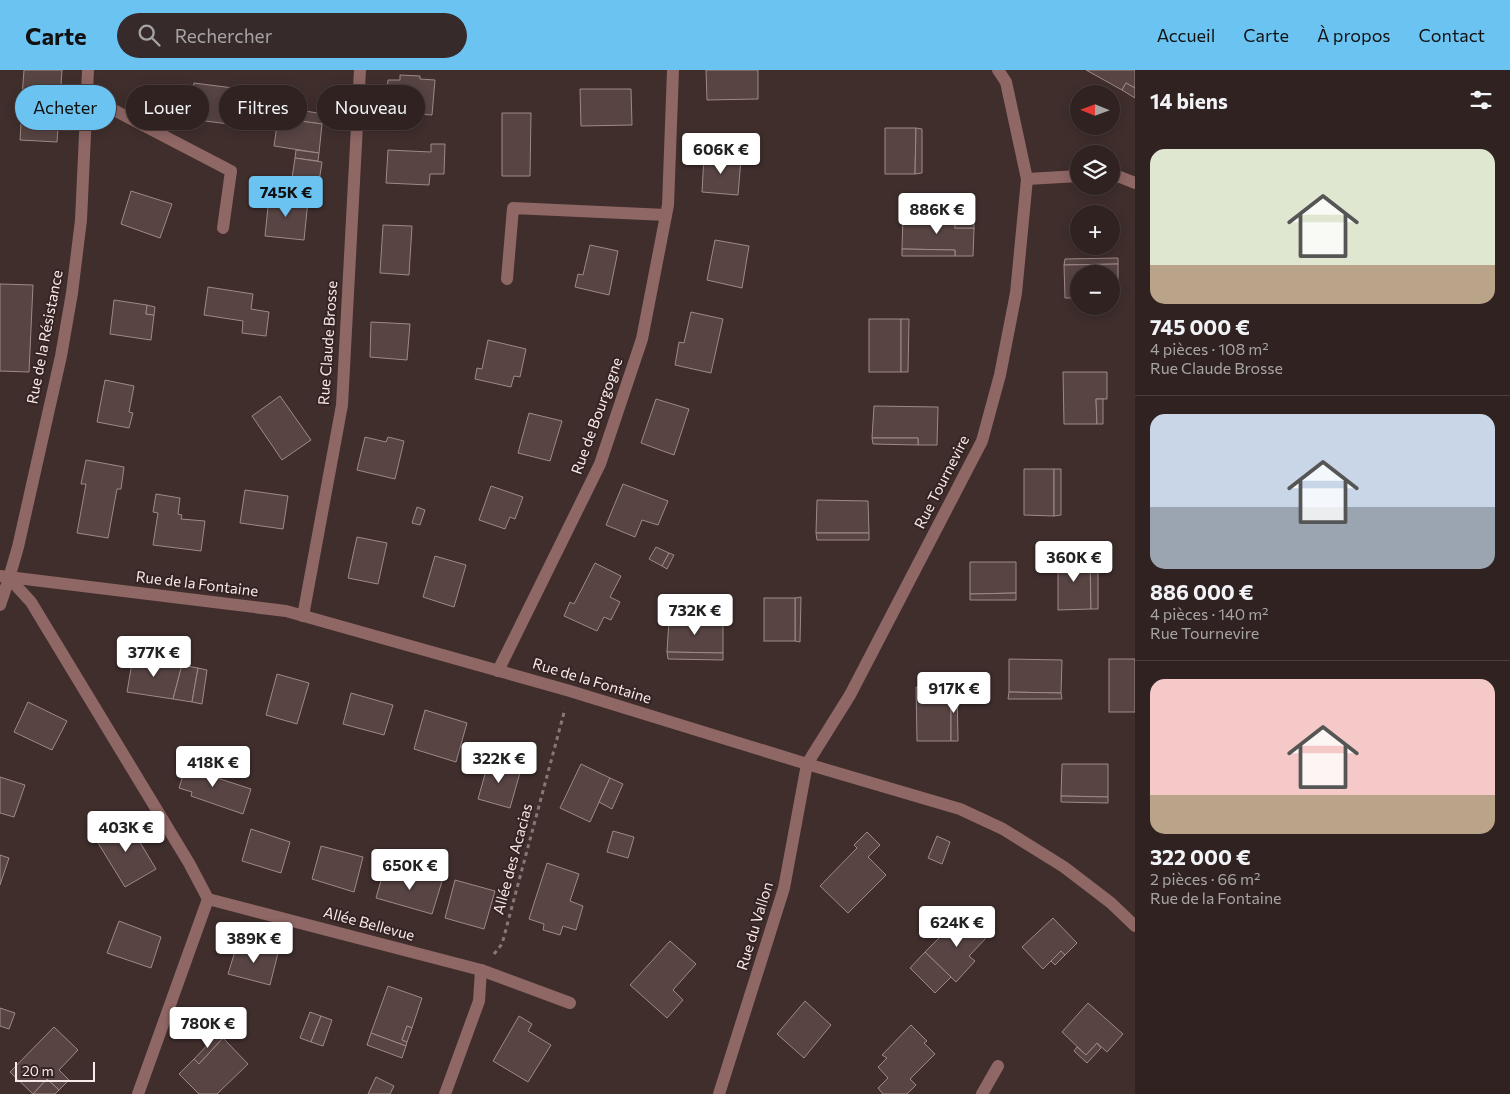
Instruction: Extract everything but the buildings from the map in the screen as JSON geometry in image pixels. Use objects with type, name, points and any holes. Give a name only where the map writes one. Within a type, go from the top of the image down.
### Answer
[{"type":"street","name":"Rue de la Résistance","points":[[87,85],[88,70]]},
{"type":"street","name":"Rue Claude Brosse","points":[[303,616],[342,405],[360,70]]},
{"type":"street","name":"Rue de Bourgogne","points":[[498,670],[600,464],[642,339],[668,205],[673,70]]},
{"type":"street","name":"Rue Tournevire","points":[[808,764],[850,695],[982,441],[1000,376],[1016,293],[1027,179],[1006,82],[998,70]]},
{"type":"street","points":[[116,111],[231,171],[222,228]]},
{"type":"street","name":"Rue de la Résistance","points":[[0,605],[5,577],[61,356],[72,293],[81,220],[85,130]]},
{"type":"street","points":[[1027,179],[1070,177]]},
{"type":"street","points":[[1120,177],[1134,180]]},
{"type":"street","points":[[507,279],[513,208],[666,215]]},
{"type":"street","points":[[5,577],[31,602],[189,863],[208,899],[138,1094]]},
{"type":"street","name":"Rue de la Fontaine","points":[[5,577],[286,611],[570,690],[960,809],[1003,829],[1064,867],[1111,904],[1135,926]]},
{"type":"street","name":"Rue du Vallon","points":[[719,1094],[784,888],[808,764]]},
{"type":"street","name":"Allée Bellevue","points":[[208,899],[481,970],[570,1003]]},
{"type":"street","points":[[445,1094],[479,1001],[481,970]]},
{"type":"street","points":[[982,1094],[998,1066]]},
{"type":"path","name":"Allée des Acacias","points":[[481,970],[502,944],[570,690]]}]
